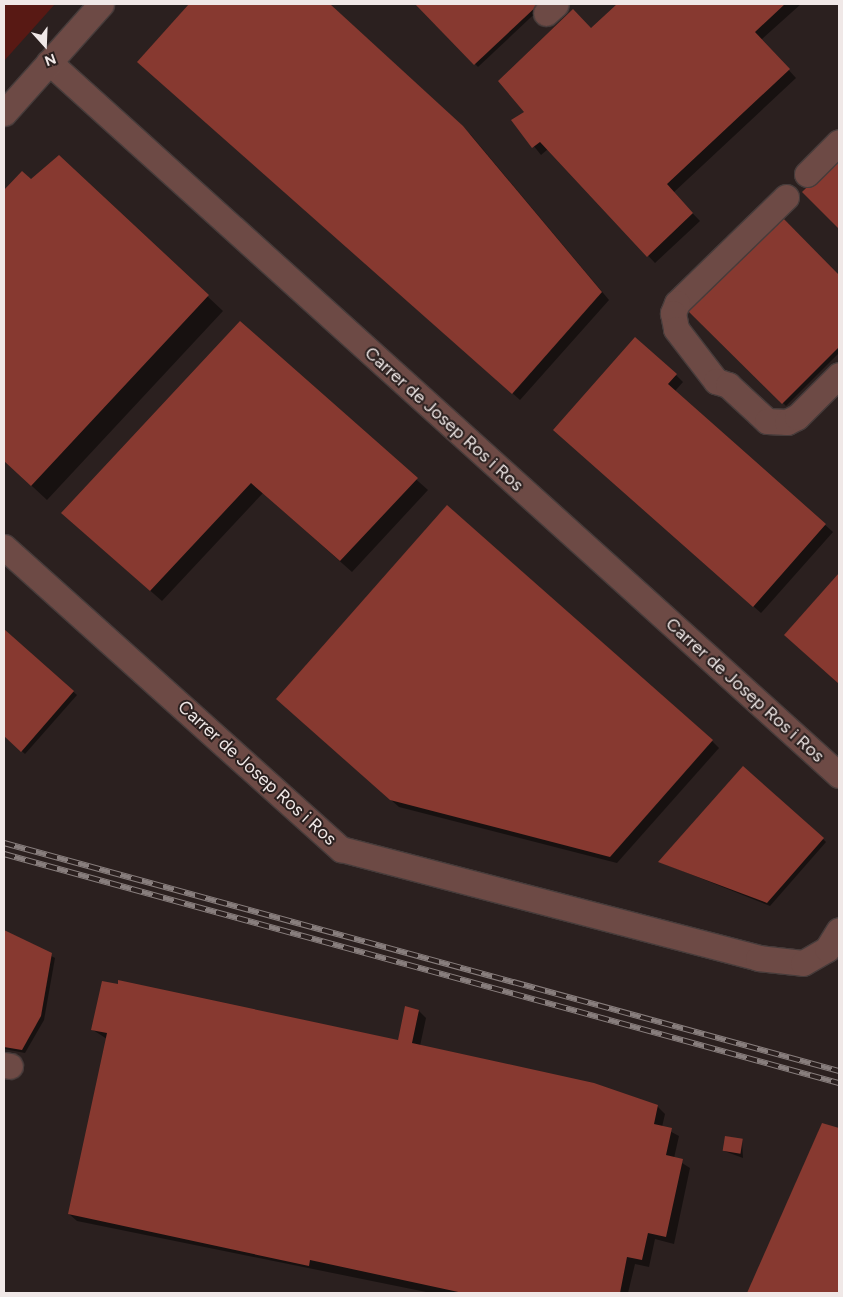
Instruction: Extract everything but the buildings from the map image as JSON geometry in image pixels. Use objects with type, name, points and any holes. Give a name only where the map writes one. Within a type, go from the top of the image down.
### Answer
[{"type":"street","points":[[4,113],[101,4]]},
{"type":"street","name":"Carrer de Josep Ros i Ros","points":[[49,62],[839,776]]},
{"type":"street","points":[[807,174],[839,142]]},
{"type":"street","points":[[786,197],[676,303],[673,313],[676,329],[716,381],[728,384],[767,421],[787,422],[797,416],[839,375]]},
{"type":"street","name":"Carrer de Josep Ros i Ros","points":[[4,547],[341,849],[758,958],[803,964],[827,949],[839,930]]},
{"type":"shaded area","points":[[4,4],[55,4],[4,61]]},
{"type":"railway","points":[[4,843],[839,1071]]},
{"type":"railway","points":[[4,854],[839,1083]]}]
